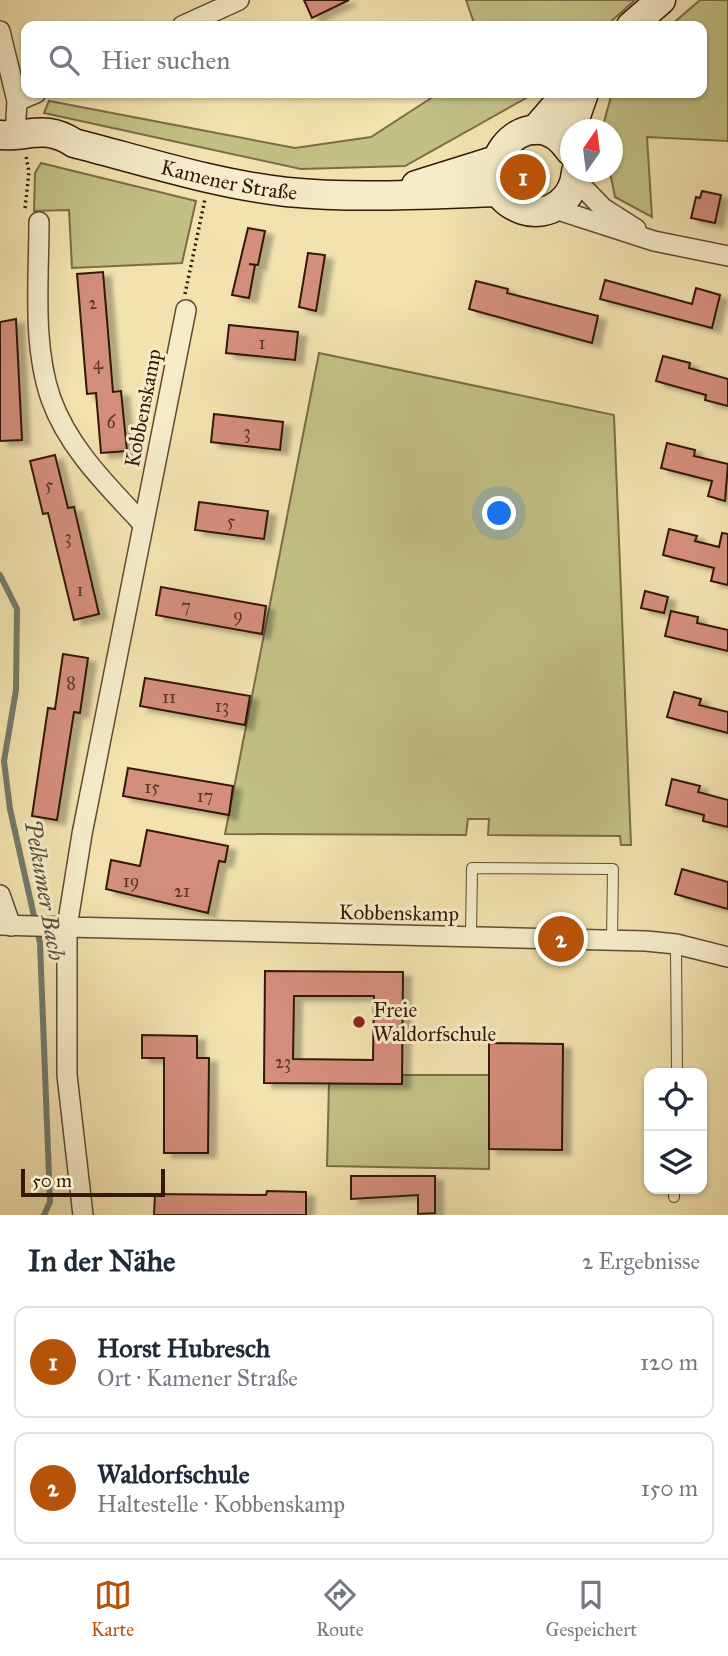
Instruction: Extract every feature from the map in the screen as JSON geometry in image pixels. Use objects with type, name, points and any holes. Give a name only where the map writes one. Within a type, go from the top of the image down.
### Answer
[{"type":"main road","points":[[637,21],[661,0]]},
{"type":"main road","points":[[535,130],[563,98]]},
{"type":"main road","points":[[579,119],[583,98]]},
{"type":"main road","points":[[560,142],[549,133],[535,130],[511,138],[496,160],[495,176],[500,192],[512,204],[527,211],[552,208],[567,197],[569,182]]},
{"type":"main road","name":"Kamener Straße","points":[[11,136],[33,144],[59,148],[74,144],[208,177],[284,191],[387,194],[500,192]]},
{"type":"main road","name":"Kamener Straße","points":[[387,194],[496,160]]},
{"type":"street","points":[[193,21],[239,0]]},
{"type":"street","points":[[0,30],[17,102],[11,136]]},
{"type":"street","points":[[17,102],[25,98]]},
{"type":"street","points":[[589,182],[603,208],[654,241]]},
{"type":"street","points":[[552,208],[654,241],[728,256]]},
{"type":"street","points":[[39,222],[40,325],[51,399],[82,455],[143,524]]},
{"type":"street","name":"Kobbenskamp","points":[[83,1215],[67,1075],[58,926],[82,834],[186,310]]},
{"type":"street","points":[[0,895],[11,926],[58,926]]},
{"type":"street","name":"Kobbenskamp","points":[[58,926],[612,940],[676,943],[728,957]]},
{"type":"lane","points":[[471,936],[472,868],[613,869],[612,940]]},
{"type":"lane","points":[[676,943],[677,1068]]},
{"type":"path","points":[[11,136],[28,163],[26,222],[39,222]]},
{"type":"path","points":[[186,310],[185,290],[198,237],[208,177]]},
{"type":"shaded area","points":[[466,0],[635,0],[612,21],[473,21]]},
{"type":"shaded area","points":[[700,0],[728,0],[728,141],[647,137],[652,217],[615,197],[612,182],[623,182],[623,119],[605,119],[611,98],[707,98],[707,21],[676,21]]},
{"type":"shaded area","points":[[431,98],[526,98],[405,166],[301,169],[44,113],[49,101],[295,148],[371,137]]},
{"type":"shaded area","points":[[41,163],[196,201],[182,263],[72,268],[69,210],[34,211],[35,173]]},
{"type":"shaded area","points":[[319,353],[614,415],[631,845],[621,845],[620,836],[488,835],[489,819],[468,819],[466,835],[225,834]]},
{"type":"shaded area","points":[[402,1075],[489,1075],[489,1169],[327,1166],[329,1083],[402,1084]]},
{"type":"building","points":[[304,0],[349,0],[312,18]]},
{"type":"building","points":[[702,191],[721,195],[715,223],[691,218],[696,197],[700,198]]},
{"type":"building","points":[[248,228],[265,231],[258,265],[249,264],[255,265],[249,298],[232,295]]},
{"type":"building","points":[[308,253],[325,255],[316,311],[299,307]]},
{"type":"building","points":[[103,272],[113,392],[121,391],[127,451],[101,453],[96,393],[87,394],[77,274]]},
{"type":"building","points":[[605,280],[692,304],[696,288],[720,295],[712,328],[600,299]]},
{"type":"building","points":[[476,281],[508,289],[507,293],[598,316],[592,343],[469,309]]},
{"type":"building","points":[[16,319],[22,440],[0,441],[0,322]]},
{"type":"building","points":[[229,325],[298,332],[295,360],[226,353]]},
{"type":"building","points":[[663,356],[690,363],[689,368],[728,379],[728,406],[705,400],[706,395],[656,381]]},
{"type":"building","points":[[214,414],[283,422],[280,450],[211,442]]},
{"type":"building","points":[[667,443],[695,450],[694,456],[728,464],[725,501],[708,496],[712,481],[661,468]]},
{"type":"building","points":[[55,455],[68,508],[74,507],[99,614],[74,620],[48,513],[43,514],[30,461]]},
{"type":"building","points":[[199,502],[268,511],[264,539],[195,530]]},
{"type":"building","points":[[669,529],[697,536],[695,541],[719,547],[722,533],[728,534],[728,585],[711,581],[714,568],[663,555]]},
{"type":"building","points":[[161,587],[266,606],[262,634],[156,615]]},
{"type":"building","points":[[645,591],[668,597],[664,613],[641,608]]},
{"type":"building","points":[[671,611],[698,617],[697,623],[728,630],[728,651],[665,636]]},
{"type":"building","points":[[63,654],[88,658],[80,713],[74,712],[57,820],[32,816],[48,708],[55,709]]},
{"type":"building","points":[[145,678],[250,696],[245,725],[140,706]]},
{"type":"building","points":[[674,692],[701,699],[699,705],[728,712],[728,733],[667,717]]},
{"type":"building","points":[[128,768],[233,786],[229,815],[123,796]]},
{"type":"building","points":[[672,779],[700,786],[698,792],[728,800],[728,827],[703,821],[704,815],[666,805]]},
{"type":"building","points":[[147,830],[228,846],[225,862],[219,861],[208,913],[106,889],[111,860],[140,866]]},
{"type":"building","points":[[682,869],[728,882],[728,909],[675,894]]},
{"type":"building","points":[[265,971],[403,972],[402,1084],[264,1083]],"holes":[[[294,996],[374,996],[373,1060],[293,1059]]]},
{"type":"building","points":[[142,1035],[197,1036],[197,1058],[209,1058],[208,1153],[164,1153],[164,1058],[142,1058]]},
{"type":"building","points":[[489,1043],[563,1044],[562,1150],[489,1149]]},
{"type":"building","points":[[351,1176],[435,1176],[435,1213],[418,1214],[418,1195],[351,1199]]},
{"type":"building","points":[[267,1191],[306,1192],[306,1215],[154,1215],[155,1194],[266,1195]]},
{"type":"waterway","name":"Pelkumer Bach","points":[[0,575],[17,609],[16,690],[4,761],[10,809],[40,943],[50,1202],[44,1215]]},
{"type":"place","name":"Horst Hubresch","points":[[523,177]]},
{"type":"place","name":"Waldorfschule","points":[[561,939]]},
{"type":"place","name":"Freie Waldorfschule","points":[[359,1022]]}]
